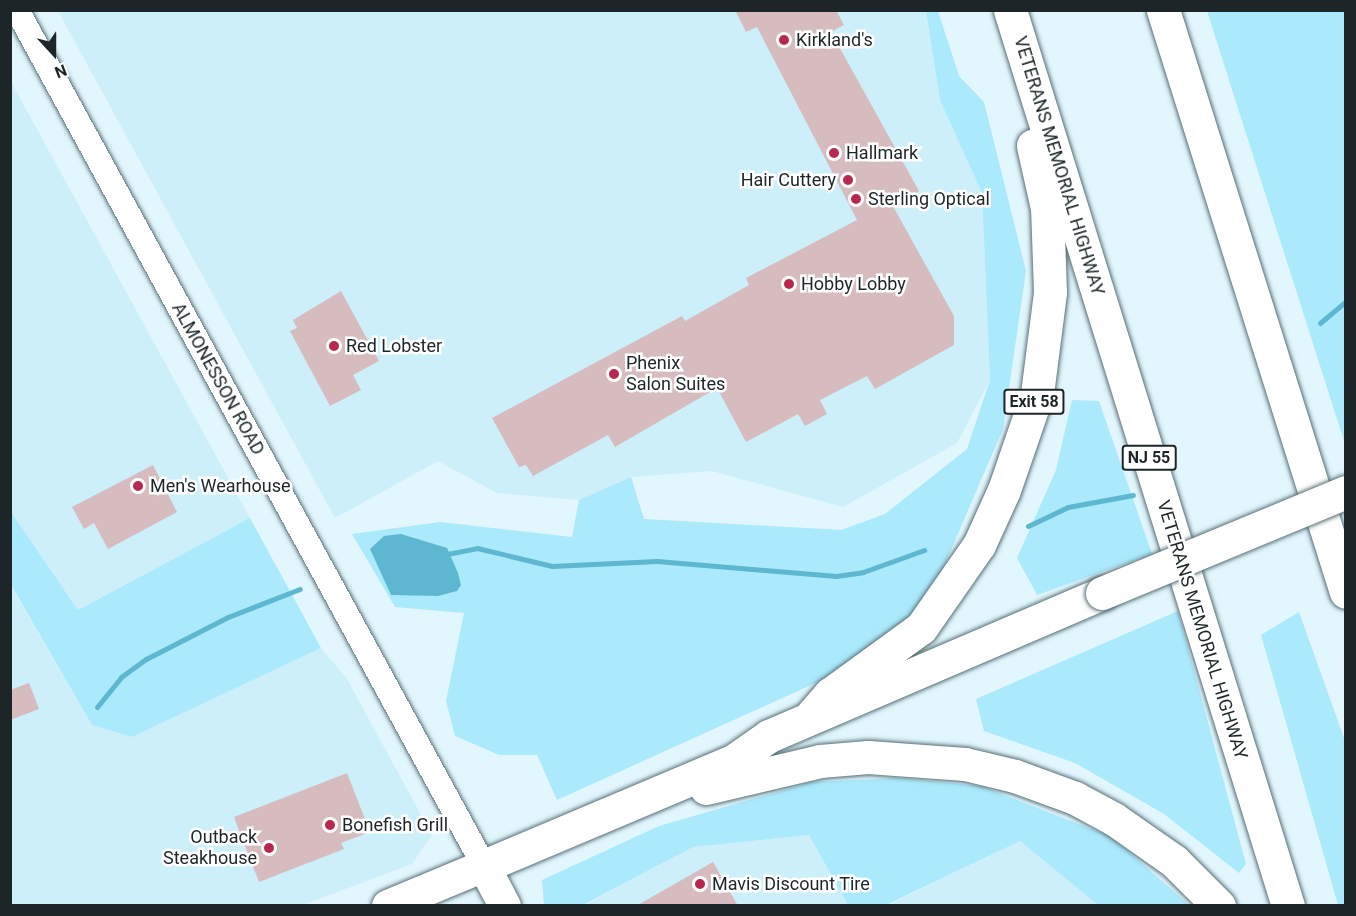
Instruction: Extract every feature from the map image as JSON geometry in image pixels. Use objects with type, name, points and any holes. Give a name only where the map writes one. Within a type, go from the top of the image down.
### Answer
[{"type":"highway","name":"Exit 58","points":[[810,718],[830,694],[921,628],[955,583],[979,545],[1004,490],[1036,394],[1050,292],[1049,230],[1040,175],[998,10]]},
{"type":"highway","name":"VETERANS MEMORIAL HIGHWAY","points":[[1010,10],[1288,906]]},
{"type":"highway","points":[[1163,10],[1346,592]]},
{"type":"highway","points":[[484,866],[733,760],[777,752],[1105,603],[1346,517],[1319,455],[1290,412]]},
{"type":"highway","name":"Exit 58","points":[[733,760],[770,736],[810,718],[1105,603],[1346,492]]},
{"type":"highway","points":[[671,787],[717,788],[788,768],[849,759],[965,764],[1015,776],[1075,798],[1114,819],[1174,861],[1219,906]]},
{"type":"main road","points":[[388,906],[484,866]]},
{"type":"main road","name":"ALMONESSON ROAD","points":[[484,866],[505,906]]},
{"type":"street","name":"ALMONESSON ROAD","points":[[17,10],[484,866]]},
{"type":"shaded area","points":[[58,11],[926,11],[940,100],[982,193],[990,380],[957,443],[843,507],[712,471],[631,477],[579,500],[497,493],[438,461],[335,518]]},
{"type":"shaded area","points":[[926,11],[938,11],[959,76],[984,102],[1026,271],[1003,429],[933,592],[862,662],[557,800],[537,755],[499,755],[455,736],[446,701],[464,613],[395,607],[352,534],[440,522],[572,537],[579,500],[631,477],[644,519],[841,530],[885,514],[967,449],[990,380],[982,193],[940,100]]},
{"type":"shaded area","points":[[1207,11],[1345,11],[1345,444]]},
{"type":"shaded area","points":[[10,80],[250,518],[78,610],[11,512]]},
{"type":"shaded area","points":[[1072,400],[1099,401],[1152,554],[1037,595],[1017,558],[1056,470]]},
{"type":"shaded area","points":[[11,512],[78,610],[250,518],[321,648],[132,737],[92,725],[11,585]]},
{"type":"shaded area","points":[[401,534],[447,548],[461,585],[457,591],[438,596],[391,595],[370,549],[384,536]]},
{"type":"shaded area","points":[[10,585],[92,725],[132,737],[321,648],[347,679],[432,835],[412,864],[303,905],[11,905]]},
{"type":"shaded area","points":[[1178,611],[1246,864],[1239,873],[1164,814],[1075,763],[984,731],[976,699]]},
{"type":"shaded area","points":[[1299,612],[1345,741],[1345,905],[1338,905],[1261,635]]},
{"type":"shaded area","points":[[898,778],[981,786],[1112,837],[1189,905],[1098,905],[1020,841],[886,905],[848,905],[809,835],[693,847],[583,905],[544,905],[542,880],[659,826],[812,782]]},
{"type":"shaded area","points":[[809,835],[848,905],[583,906],[693,847]]},
{"type":"shaded area","points":[[1020,841],[1098,905],[886,906]]},
{"type":"building","points":[[735,10],[836,10],[844,25],[831,32],[919,191],[894,208],[954,316],[954,345],[875,389],[867,376],[820,400],[827,414],[805,426],[798,414],[746,442],[717,388],[615,447],[608,435],[533,476],[526,465],[519,467],[492,418],[682,316],[685,321],[749,285],[746,278],[857,220],[757,27],[746,32]]},
{"type":"building","name":"Red Lobster","points":[[341,291],[379,361],[353,375],[361,390],[330,406],[290,331],[297,328],[293,320]]},
{"type":"building","name":"Men's Wearhouse","points":[[153,465],[177,512],[108,549],[94,523],[84,529],[72,507]]},
{"type":"building","points":[[29,683],[39,709],[10,720],[10,690]]},
{"type":"building","points":[[347,773],[370,832],[341,843],[344,849],[259,882],[234,817]]},
{"type":"building","name":"Mavis Discount Tire","points":[[713,862],[738,906],[636,906]]},
{"type":"waterway","points":[[1320,323],[1346,301]]},
{"type":"waterway","points":[[1028,526],[1068,507],[1133,495]]},
{"type":"waterway","points":[[442,555],[477,548],[552,566],[657,561],[836,576],[863,572],[924,550]]},
{"type":"waterway","points":[[97,707],[121,677],[146,659],[228,617],[300,589]]},
{"type":"place","name":"Kirkland's","points":[[784,40]]},
{"type":"place","name":"Hallmark","points":[[834,153]]},
{"type":"place","name":"Hair Cuttery","points":[[848,180]]},
{"type":"place","name":"Sterling Optical","points":[[856,199]]},
{"type":"place","name":"Hobby Lobby","points":[[789,284]]},
{"type":"place","name":"Red Lobster","points":[[334,346]]},
{"type":"place","name":"Phenix Salon Suites","points":[[614,374]]},
{"type":"place","name":"Men's Wearhouse","points":[[138,486]]},
{"type":"place","name":"Bonefish Grill","points":[[330,825]]},
{"type":"place","name":"Outback Steakhouse","points":[[269,848]]},
{"type":"place","name":"Mavis Discount Tire","points":[[700,884]]}]
